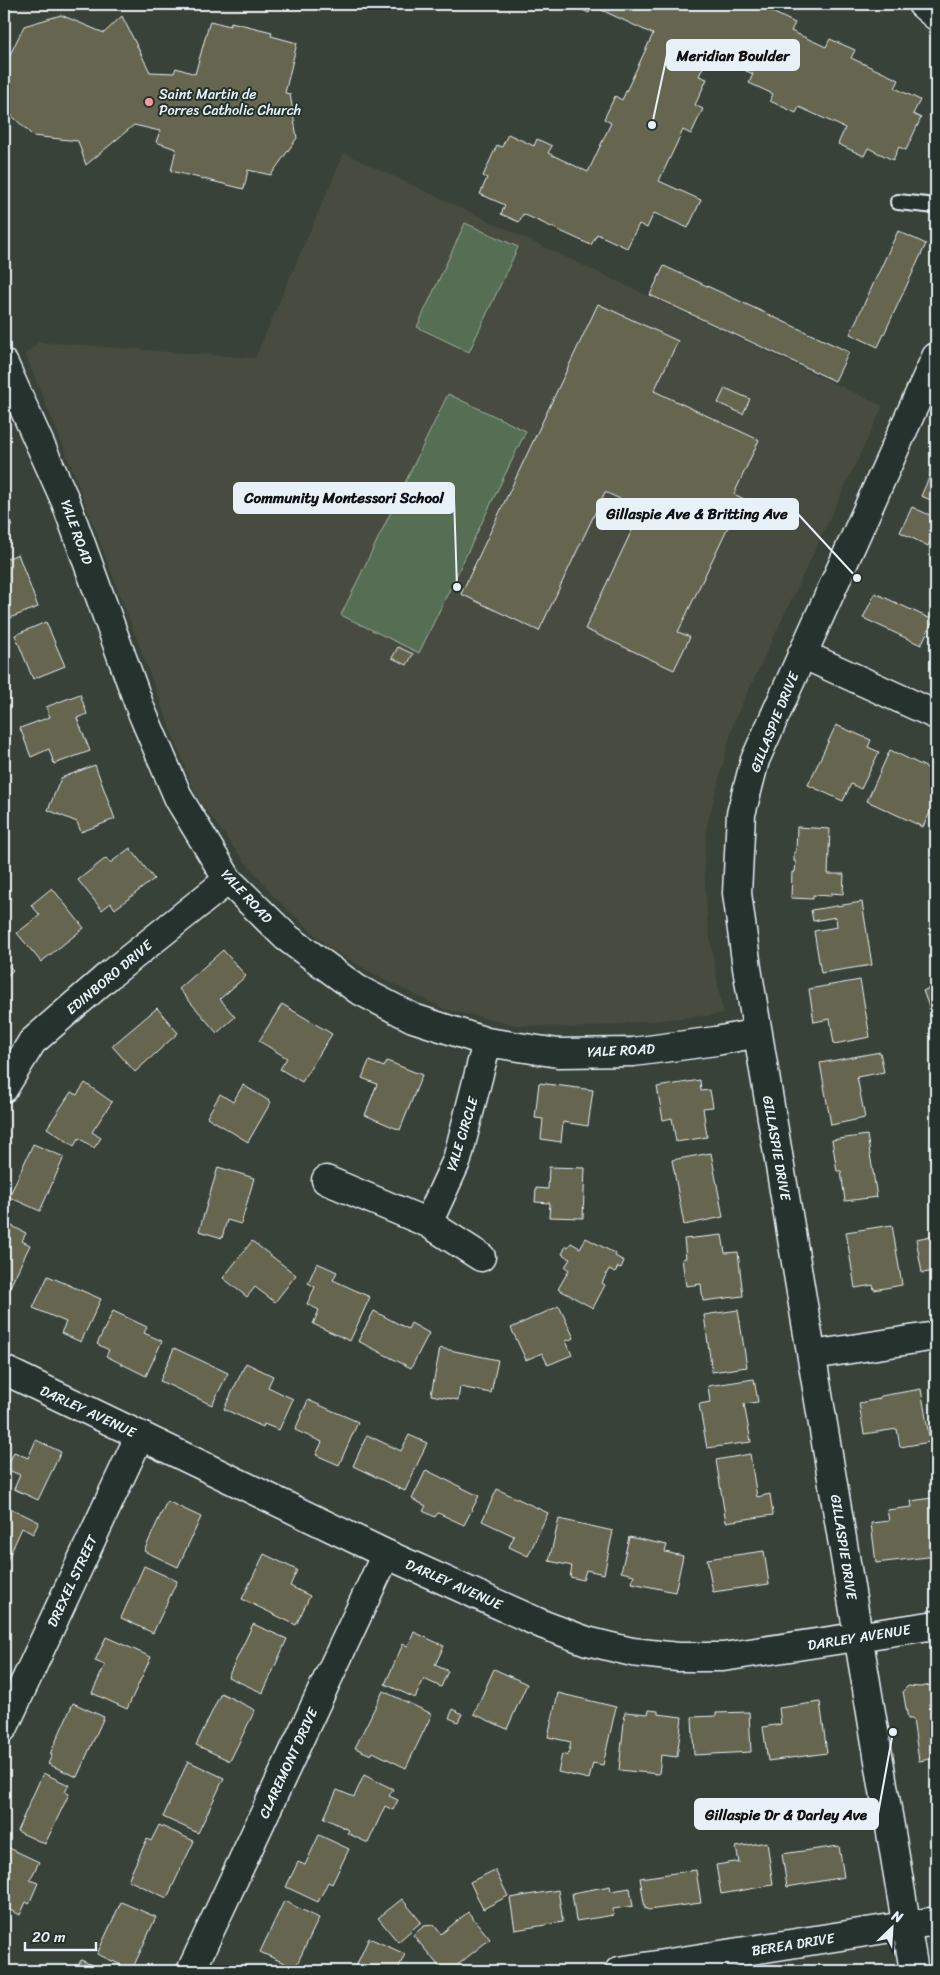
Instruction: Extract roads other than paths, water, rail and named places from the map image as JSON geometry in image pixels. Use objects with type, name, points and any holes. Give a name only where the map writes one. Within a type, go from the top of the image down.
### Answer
[{"type":"street","points":[[922,4],[936,16]]},
{"type":"street","name":"GILLASPIE DRIVE","points":[[914,1971],[747,968],[738,892],[741,814],[755,760],[802,654],[928,400],[936,357]]},
{"type":"street","name":"YALE ROAD","points":[[5,370],[66,500],[141,710],[172,783],[228,880],[286,937],[357,989],[413,1018],[487,1042],[558,1053],[633,1052],[716,1041],[758,1033]]},
{"type":"street","points":[[802,654],[936,715]]},
{"type":"street","name":"EDINBORO DRIVE","points":[[4,1088],[32,1042],[108,976],[228,880]]},
{"type":"street","name":"YALE CIRCLE","points":[[428,1223],[457,1160],[487,1042]]},
{"type":"street","points":[[326,1180],[428,1223],[481,1257]]},
{"type":"street","points":[[812,1354],[936,1336]]},
{"type":"street","name":"DARLEY AVENUE","points":[[4,1370],[386,1554],[544,1625],[587,1641],[632,1652],[678,1657],[724,1657],[936,1625]]},
{"type":"street","name":"DREXEL STREET","points":[[4,1726],[140,1435]]},
{"type":"street","name":"CLAREMONT DRIVE","points":[[191,1971],[386,1554]]},
{"type":"street","name":"BEREA DRIVE","points":[[619,1971],[936,1921]]},
{"type":"lane","points":[[898,202],[936,206]]},
{"type":"place","name":"Saint Martin de Porres Catholic Church","points":[[149,102]]},
{"type":"place","name":"Meridian Boulder","points":[[652,125]]},
{"type":"place","name":"Gillaspie Ave & Britting Ave","points":[[857,578]]},
{"type":"place","name":"Community Montessori School","points":[[457,587]]},
{"type":"place","name":"Gillaspie Dr & Darley Ave","points":[[893,1732]]}]
